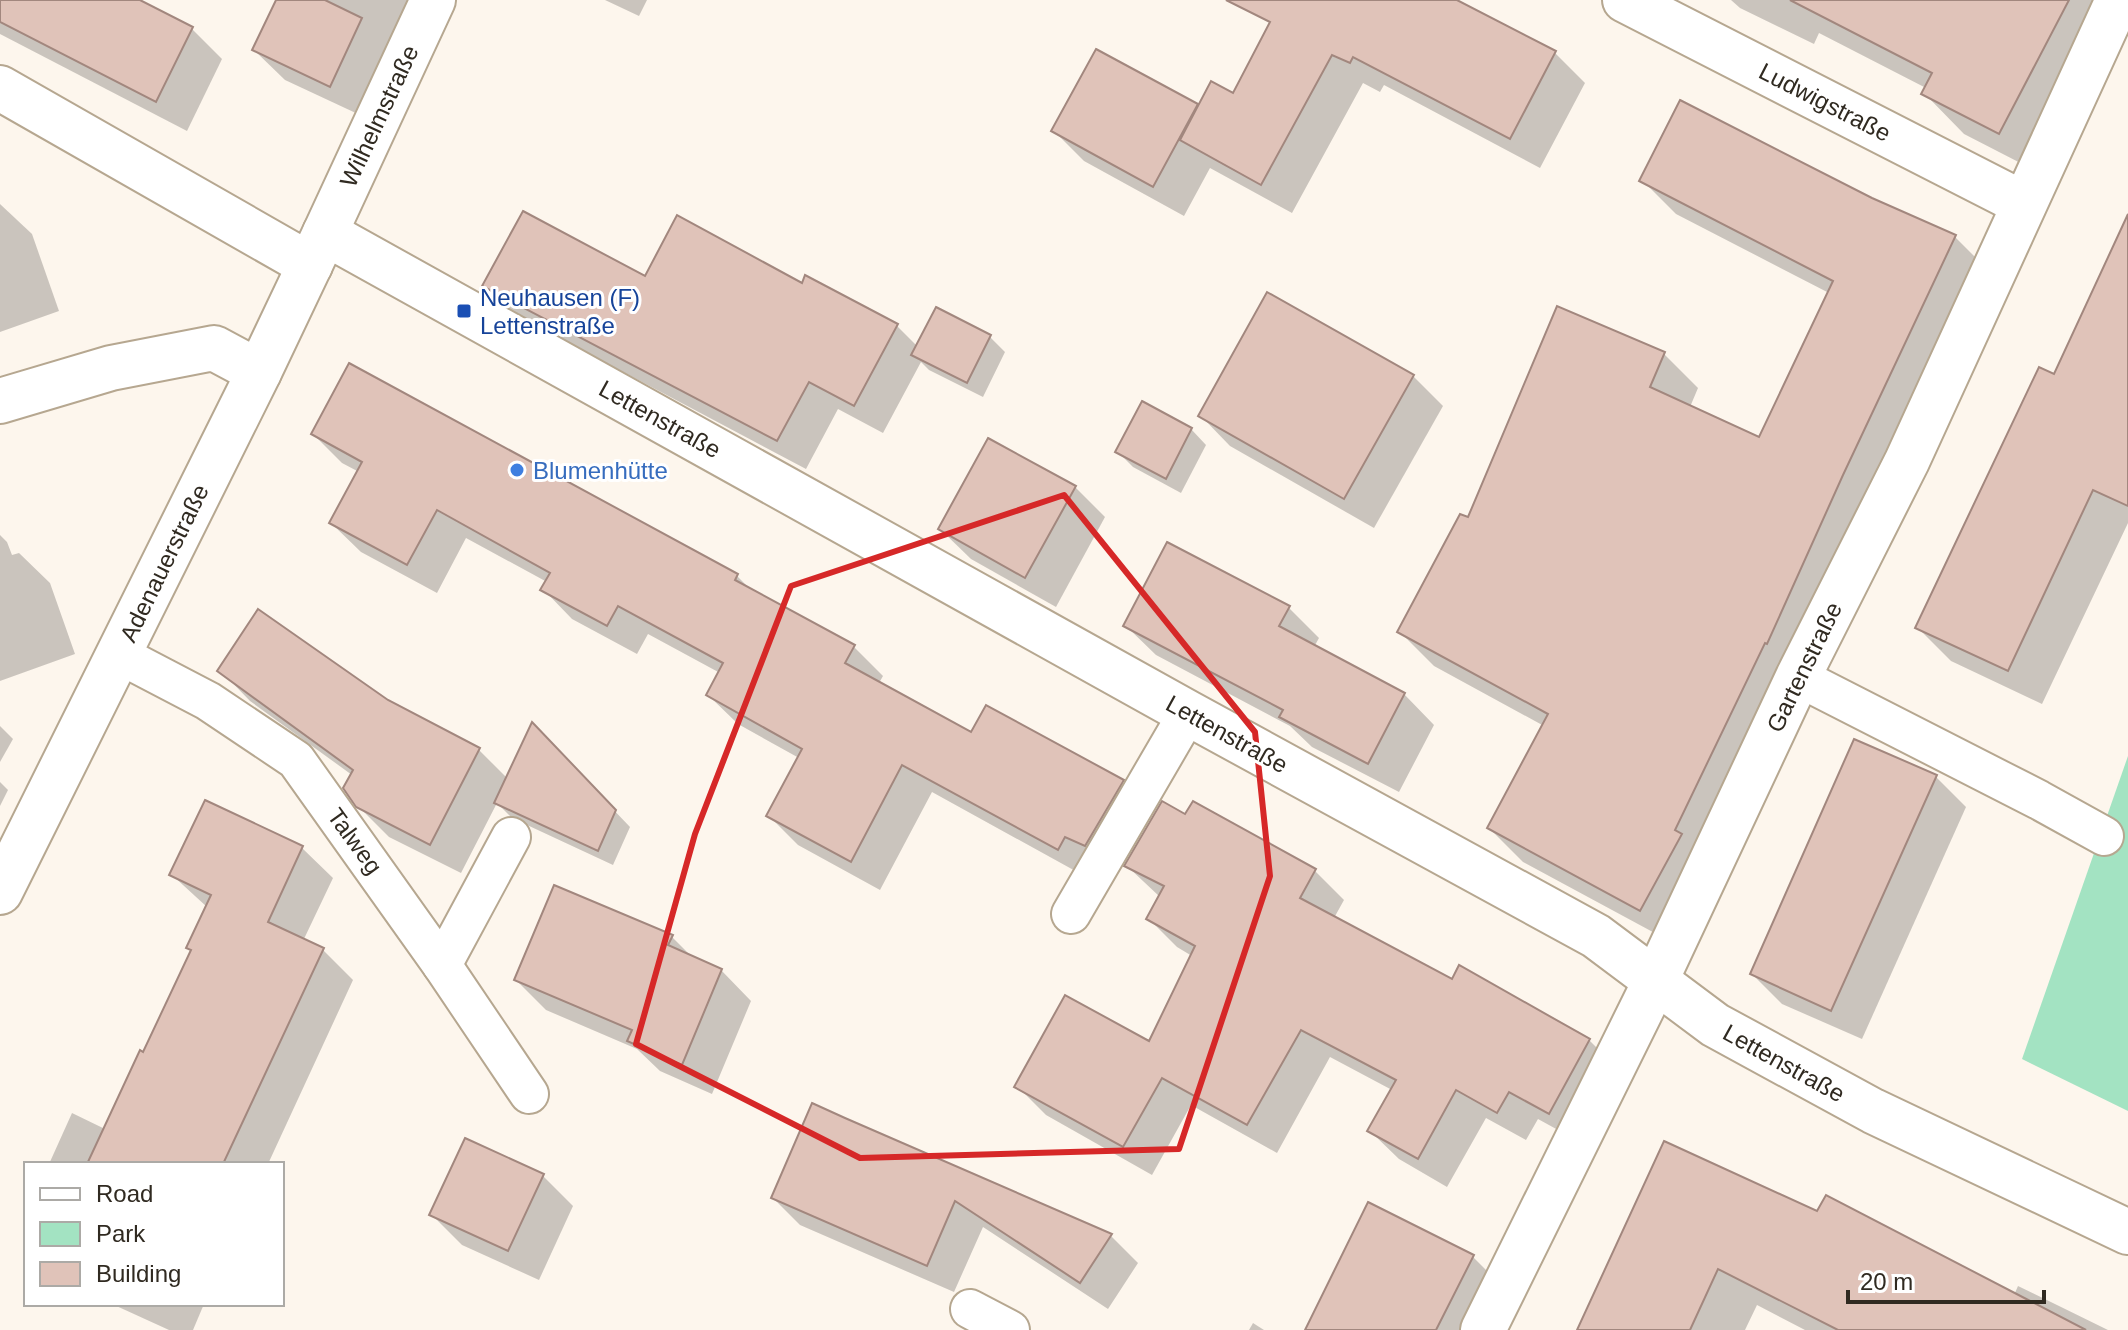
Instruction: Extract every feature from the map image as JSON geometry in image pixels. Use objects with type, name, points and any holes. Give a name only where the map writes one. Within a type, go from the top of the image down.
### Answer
[{"type":"street","name":"Wilhelmstraße","points":[[318,249],[433,0]]},
{"type":"street","name":"Ludwigstraße","points":[[1625,0],[2024,204]]},
{"type":"street","name":"Gartenstraße","points":[[1483,1330],[1655,982],[1798,677],[1907,461],[2118,0]]},
{"type":"street","name":"Lettenstraße","points":[[0,88],[318,249],[1188,713],[1596,936],[1715,1025],[1873,1111],[2128,1232]]},
{"type":"street","name":"Adenauerstraße","points":[[0,892],[318,249]]},
{"type":"street","points":[[0,401],[111,368],[214,348],[259,372]]},
{"type":"lane","name":"Talweg","points":[[118,654],[208,701],[296,760],[442,965],[529,1094]]},
{"type":"lane","points":[[1798,677],[2104,836]]},
{"type":"lane","points":[[1071,914],[1188,713]]},
{"type":"lane","points":[[442,965],[511,837]]},
{"type":"lane","points":[[970,1309],[1010,1330]]},
{"type":"highlighted area","points":[[1064,495],[1255,732],[1270,876],[1179,1149],[860,1158],[636,1044],[695,834],[791,586]]},
{"type":"green space","points":[[2128,756],[2128,1111],[2022,1059]]},
{"type":"building","points":[[0,0],[140,0],[193,27],[156,102],[0,22]]},
{"type":"building","points":[[276,0],[325,0],[362,18],[330,87],[252,50]]},
{"type":"building","points":[[1226,0],[1457,0],[1556,51],[1510,139],[1353,57],[1350,63],[1332,55],[1261,185],[1180,140],[1211,81],[1233,93],[1270,22]]},
{"type":"building","points":[[1790,0],[2069,0],[1999,134],[1921,94],[1932,73]]},
{"type":"building","points":[[1096,49],[1198,104],[1153,187],[1051,131]]},
{"type":"building","points":[[1680,100],[1872,198],[1956,235],[1767,644],[1675,830],[1682,834],[1640,911],[1487,828],[1548,714],[1397,632],[1460,514],[1468,517],[1557,306],[1665,352],[1650,387],[1759,437],[1833,281],[1639,181]]},
{"type":"building","points":[[523,211],[645,276],[677,215],[802,283],[805,275],[898,324],[854,406],[809,382],[777,441],[482,286]]},
{"type":"building","points":[[2128,214],[2128,506],[2093,490],[2008,671],[1915,628],[2039,367],[2054,374]]},
{"type":"building","points":[[1267,292],[1414,375],[1344,499],[1198,416]]},
{"type":"building","points":[[936,307],[991,335],[967,383],[911,355]]},
{"type":"building","points":[[349,363],[738,574],[735,580],[855,645],[845,663],[971,732],[986,705],[1124,780],[1085,846],[1065,837],[1058,850],[902,765],[851,862],[766,816],[802,749],[706,695],[723,663],[618,606],[607,626],[540,590],[550,573],[437,510],[407,565],[329,523],[362,462],[311,434]]},
{"type":"building","points":[[1142,401],[1192,428],[1166,479],[1115,452]]},
{"type":"building","points":[[988,438],[1076,486],[1025,578],[938,529]]},
{"type":"building","points":[[1167,542],[1290,606],[1279,626],[1405,693],[1368,764],[1279,717],[1283,710],[1123,626]]},
{"type":"building","points":[[258,609],[388,700],[480,748],[430,845],[356,807],[343,788],[353,770],[217,671]]},
{"type":"building","points":[[532,722],[616,810],[598,851],[494,803]]},
{"type":"building","points":[[1854,739],[1937,775],[1831,1011],[1750,974]]},
{"type":"building","points":[[205,800],[303,846],[268,922],[324,948],[224,1162],[88,1162],[191,950],[186,948],[211,895],[169,875]]},
{"type":"building","points":[[1162,801],[1185,814],[1193,801],[1316,869],[1300,898],[1452,979],[1459,965],[1590,1039],[1549,1114],[1509,1092],[1497,1113],[1456,1090],[1418,1159],[1367,1131],[1396,1080],[1301,1030],[1247,1125],[1162,1078],[1123,1147],[1014,1087],[1065,995],[1149,1041],[1195,946],[1146,919],[1164,886],[1124,866]]},
{"type":"building","points":[[554,885],[673,935],[668,945],[722,969],[682,1065],[627,1041],[632,1030],[514,980]]},
{"type":"building","points":[[812,1103],[1112,1234],[1080,1283],[955,1201],[927,1266],[771,1198]]},
{"type":"building","points":[[465,1138],[544,1174],[508,1251],[429,1215]]},
{"type":"building","points":[[1664,1141],[1817,1211],[1826,1195],[2086,1330],[1838,1330],[1718,1269],[1690,1330],[1577,1330]]},
{"type":"building","points":[[1368,1202],[1474,1255],[1436,1330],[1305,1330]]},
{"type":"place","name":"Neuhausen (F) Lettenstraße","points":[[464,311]]},
{"type":"place","name":"Blumenhütte","points":[[517,470]]}]
